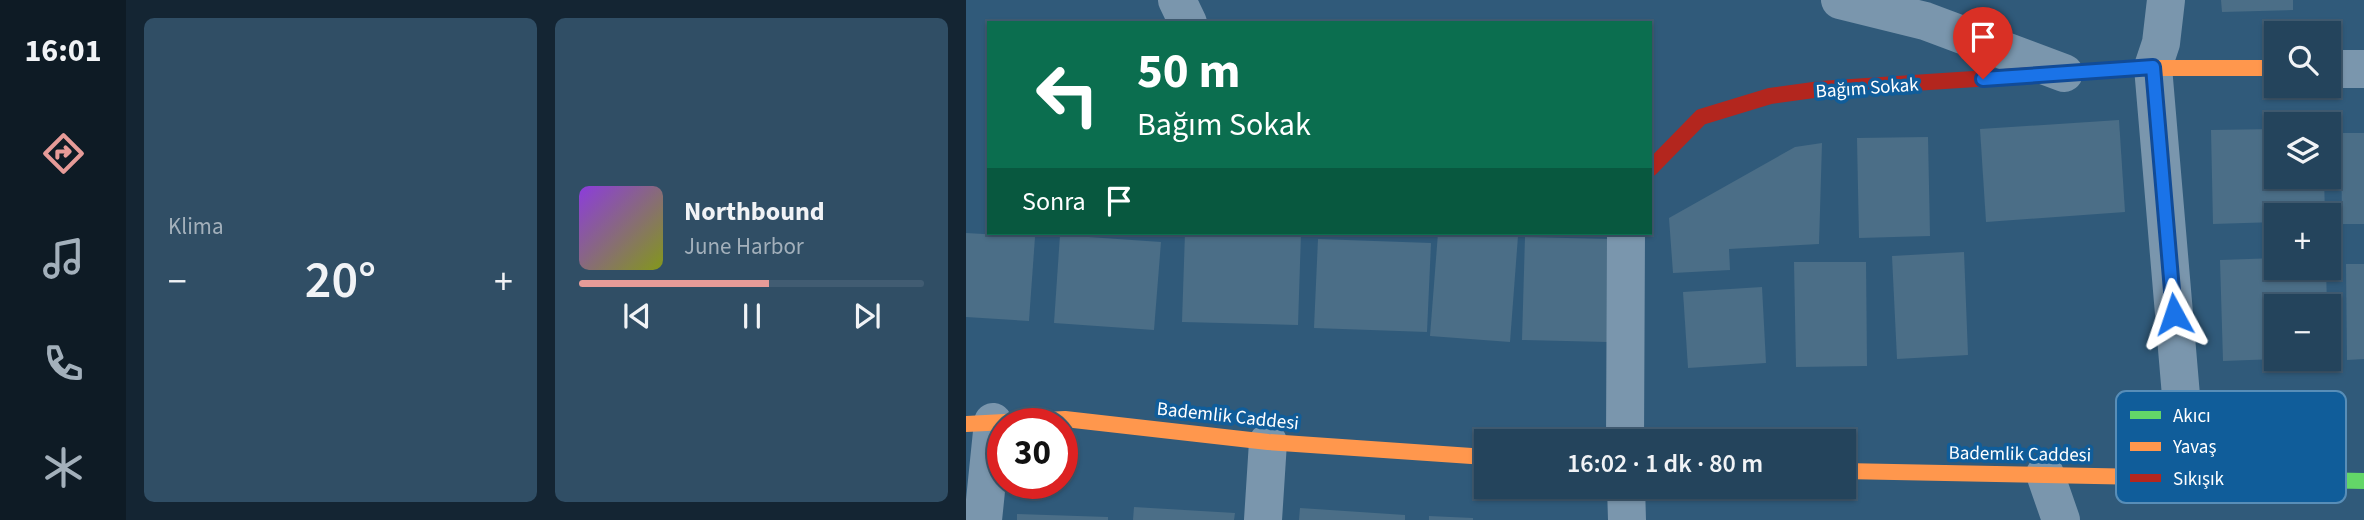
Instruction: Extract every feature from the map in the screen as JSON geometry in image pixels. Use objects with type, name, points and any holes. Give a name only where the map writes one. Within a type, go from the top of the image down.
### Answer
[{"type":"street","points":[[1177,0],[1187,21]]},
{"type":"street","points":[[1840,0],[1925,21],[2064,73]]},
{"type":"street","points":[[2166,0],[2161,43],[2153,67],[2181,391]]},
{"type":"street","name":"Bağım Sokak","points":[[1652,167],[1701,117],[1770,96],[1821,89],[2153,67],[2264,68]]},
{"type":"street","points":[[2341,69],[2364,69]]},
{"type":"street","points":[[1625,429],[1626,235]]},
{"type":"street","name":"Bademlik Caddesi","points":[[979,423],[1065,419],[1268,442],[1474,456]]},
{"type":"street","points":[[979,423],[983,520]]},
{"type":"street","points":[[1264,520],[1268,442]]},
{"type":"street","name":"Bademlik Caddesi","points":[[1856,471],[2116,476]]},
{"type":"street","points":[[2045,474],[2061,520]]},
{"type":"street","name":"Bademlik Caddesi","points":[[2346,481],[2364,481]]},
{"type":"street","points":[[1626,499],[1627,520]]},
{"type":"building","points":[[2221,0],[2293,0],[2293,10],[2222,12]]},
{"type":"building","points":[[2119,120],[2125,212],[1986,222],[1980,129]]},
{"type":"building","points":[[2264,129],[2264,189],[2324,189],[2325,203],[2264,203],[2264,222],[2213,224],[2211,130]]},
{"type":"building","points":[[2341,133],[2364,133],[2364,224],[2342,224]]},
{"type":"building","points":[[1928,137],[1930,236],[1859,238],[1857,138]]},
{"type":"building","points":[[1822,143],[1819,244],[1729,249],[1730,270],[1673,273],[1669,218],[1795,147]]},
{"type":"building","points":[[966,233],[1035,237],[1029,321],[966,317]]},
{"type":"building","points":[[1060,235],[1161,242],[1154,330],[1054,323]]},
{"type":"building","points":[[1185,235],[1301,235],[1298,325],[1182,322]]},
{"type":"building","points":[[1438,235],[1518,236],[1510,342],[1430,336]]},
{"type":"building","points":[[1525,237],[1610,239],[1607,342],[1522,340]]},
{"type":"building","points":[[1318,239],[1431,243],[1427,332],[1314,328]]},
{"type":"building","points":[[1964,252],[1968,355],[1897,359],[1892,256]]},
{"type":"building","points":[[2264,258],[2264,280],[2326,280],[2327,294],[2264,294],[2264,359],[2223,361],[2220,260]]},
{"type":"building","points":[[1794,262],[1866,262],[1867,366],[1796,367]]},
{"type":"building","points":[[2346,264],[2364,264],[2364,359],[2347,360]]},
{"type":"building","points":[[1762,287],[1766,363],[1688,368],[1683,292]]},
{"type":"building","points":[[1134,507],[1235,513],[1234,520],[1133,520]]},
{"type":"building","points":[[1300,508],[1405,515],[1405,520],[1299,520]]},
{"type":"building","points":[[1017,514],[1108,517],[1108,520],[1017,520]]},
{"type":"building","points":[[1429,516],[1473,518],[1473,520],[1429,520]]},
{"type":"traffic: fast","points":[[2346,481],[2364,481]]},
{"type":"traffic: slow","points":[[2143,68],[2264,68]]},
{"type":"traffic: slow","points":[[966,424],[1065,419],[1268,442],[1474,456]]},
{"type":"traffic: slow","points":[[1856,471],[2116,476]]},
{"type":"traffic: jam","points":[[1652,167],[1701,117],[1770,96],[1821,89],[2143,68]]},
{"type":"route","points":[[1983,79],[2153,67],[2174,314]]}]
